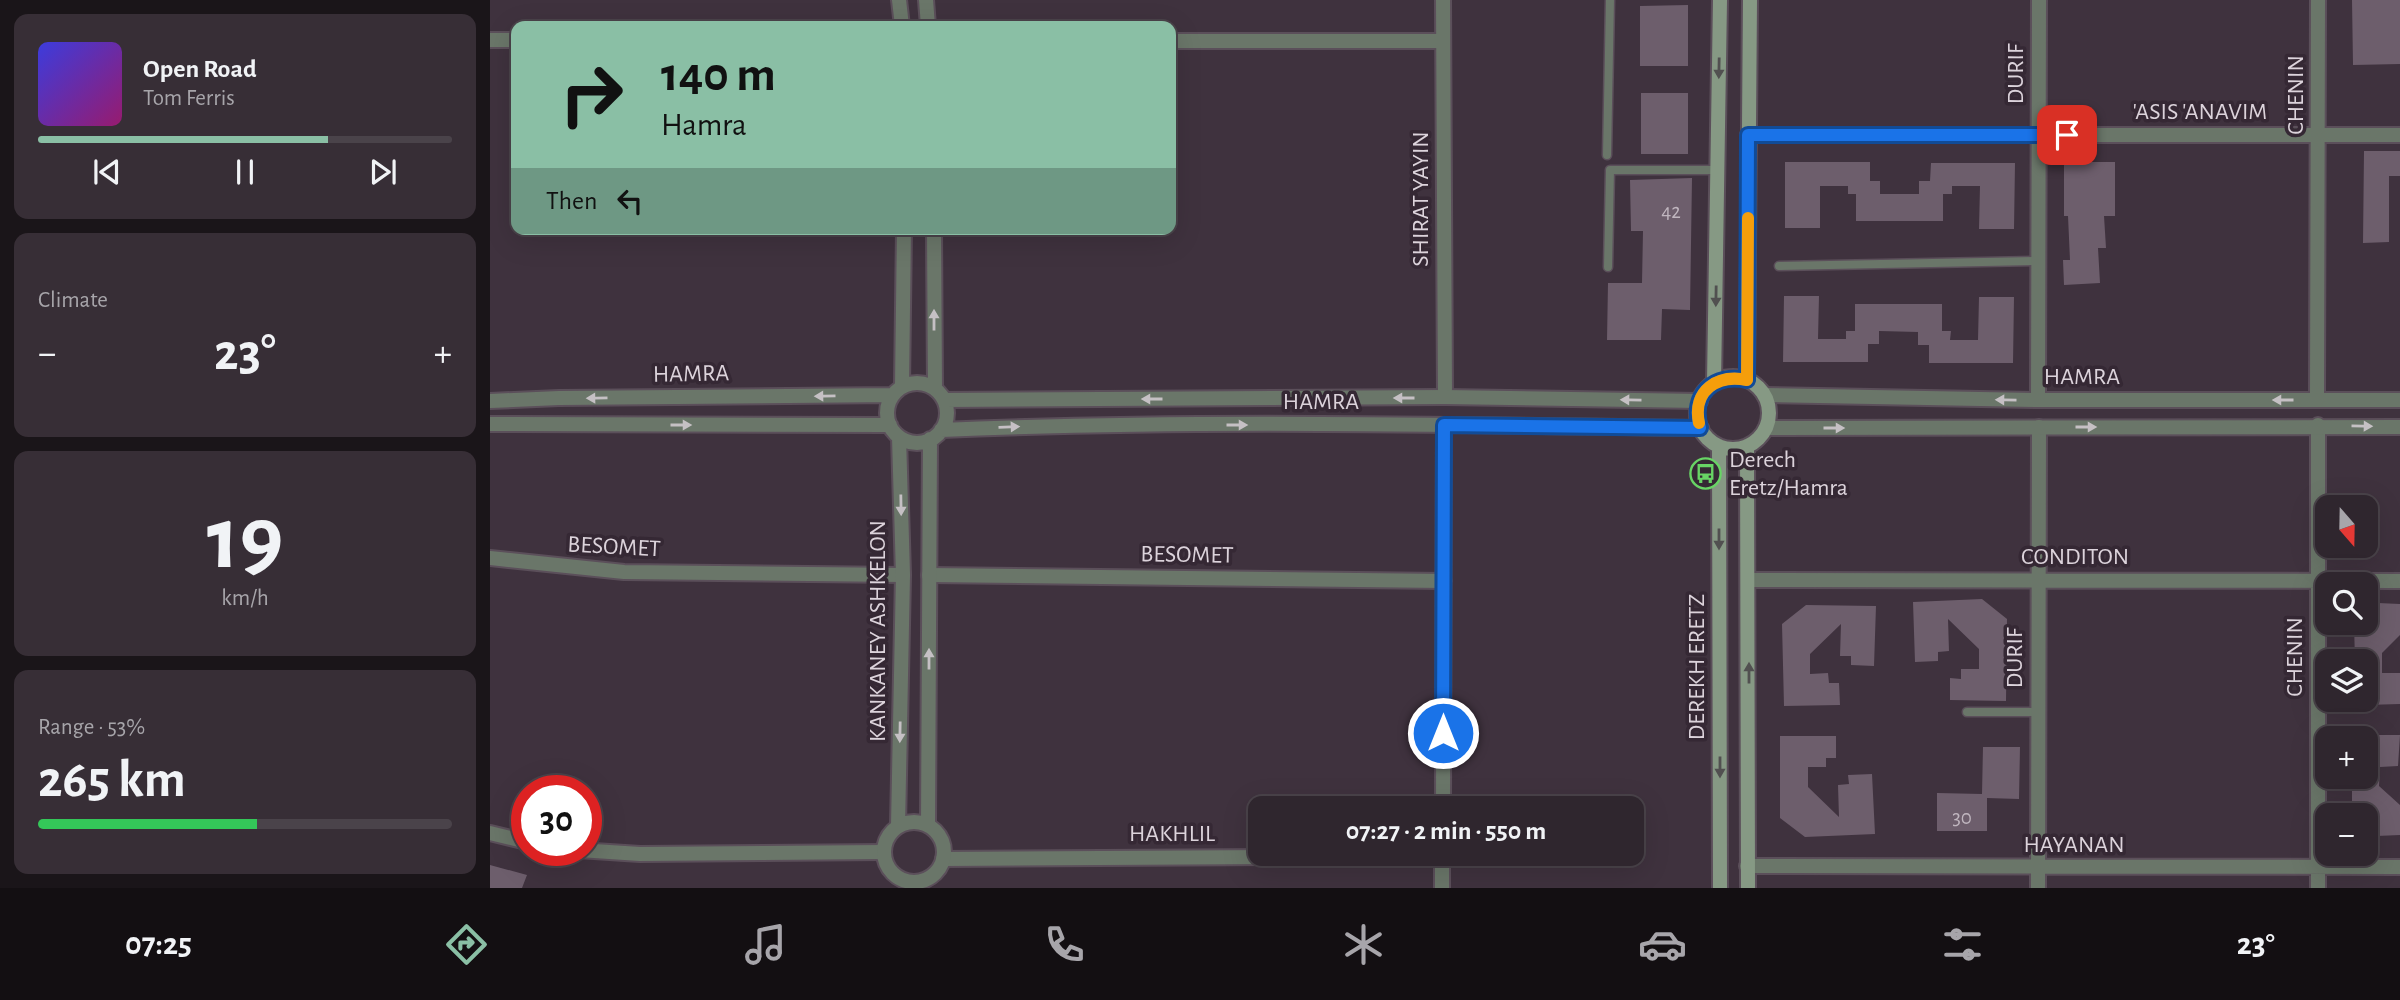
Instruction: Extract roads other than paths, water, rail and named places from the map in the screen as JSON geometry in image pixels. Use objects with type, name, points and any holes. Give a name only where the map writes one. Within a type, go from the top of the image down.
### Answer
[{"type":"main road","points":[[1714,383],[1720,0]]},
{"type":"main road","points":[[1747,380],[1750,0]]},
{"type":"main road","points":[[1725,379],[1747,380],[1764,395],[1768,405],[1766,429],[1747,446],[1738,449],[1719,446],[1705,436],[1700,428],[1697,410],[1700,401],[1714,383],[1725,379]]},
{"type":"main road","name":"DEREKH ERETZ","points":[[1719,446],[1720,888]]},
{"type":"main road","name":"DEREKH ERETZ","points":[[1747,446],[1748,888]]},
{"type":"street","points":[[899,0],[901,21]]},
{"type":"street","points":[[926,0],[928,21]]},
{"type":"street","name":"SHIRAT YAYIN","points":[[1443,0],[1445,397]]},
{"type":"street","name":"DURIF","points":[[2038,400],[2039,0]]},
{"type":"street","name":"CHENIN","points":[[2316,400],[2318,0]]},
{"type":"street","points":[[490,40],[511,40]]},
{"type":"street","points":[[1176,41],[1443,41]]},
{"type":"street","name":"'ASIS 'ANAVIM","points":[[1748,135],[2400,135]]},
{"type":"street","points":[[904,235],[897,391],[887,410],[895,431],[915,442],[936,435],[947,415],[939,394],[934,235]]},
{"type":"street","points":[[897,391],[918,383],[939,394]]},
{"type":"street","name":"HAMRA","points":[[490,401],[897,391]]},
{"type":"street","name":"HAMRA","points":[[939,394],[1700,401]]},
{"type":"street","name":"HAMRA","points":[[1764,395],[2038,400],[2400,400]]},
{"type":"street","name":"HAMRA","points":[[490,424],[895,431]]},
{"type":"street","points":[[1443,796],[1444,425]]},
{"type":"street","name":"HAMRA","points":[[936,435],[1046,426],[1444,425],[1700,428]]},
{"type":"street","name":"CHENIN","points":[[2318,425],[2318,572]]},
{"type":"street","name":"HAMRA","points":[[1766,429],[2400,426]]},
{"type":"street","name":"DURIF","points":[[2038,888],[2039,427]]},
{"type":"street","name":"KANKANEY ASHKELON","points":[[895,431],[903,575],[898,826]]},
{"type":"street","name":"KANKANEY ASHKELON","points":[[928,825],[929,575],[936,435]]},
{"type":"street","name":"BESOMET","points":[[490,558],[624,572],[903,575]]},
{"type":"street","name":"BESOMET","points":[[929,575],[1444,581]]},
{"type":"street","name":"CONDITON","points":[[1749,580],[2315,581]]},
{"type":"street","name":"CONDITON","points":[[2378,581],[2400,581]]},
{"type":"street","name":"CHENIN","points":[[2318,635],[2318,888]]},
{"type":"street","points":[[913,821],[928,825],[941,839],[944,849],[943,859],[936,872],[929,883],[896,882],[884,852],[887,837],[898,826],[913,821]]},
{"type":"street","points":[[490,833],[511,838]]},
{"type":"street","points":[[602,852],[640,854],[884,852]]},
{"type":"street","name":"HAKHLIL","points":[[943,859],[1248,857]]},
{"type":"street","points":[[1442,866],[1442,888]]},
{"type":"street","name":"HAYANAN","points":[[1747,866],[2400,867]]},
{"type":"lane","points":[[1607,155],[1610,0]]},
{"type":"lane","points":[[1608,267],[1610,170],[1718,170]]},
{"type":"lane","points":[[1780,266],[2039,261]]},
{"type":"lane","points":[[1967,712],[2038,712]]},
{"type":"place","name":"Derech Eretz/Hamra","points":[[1706,474]]}]
